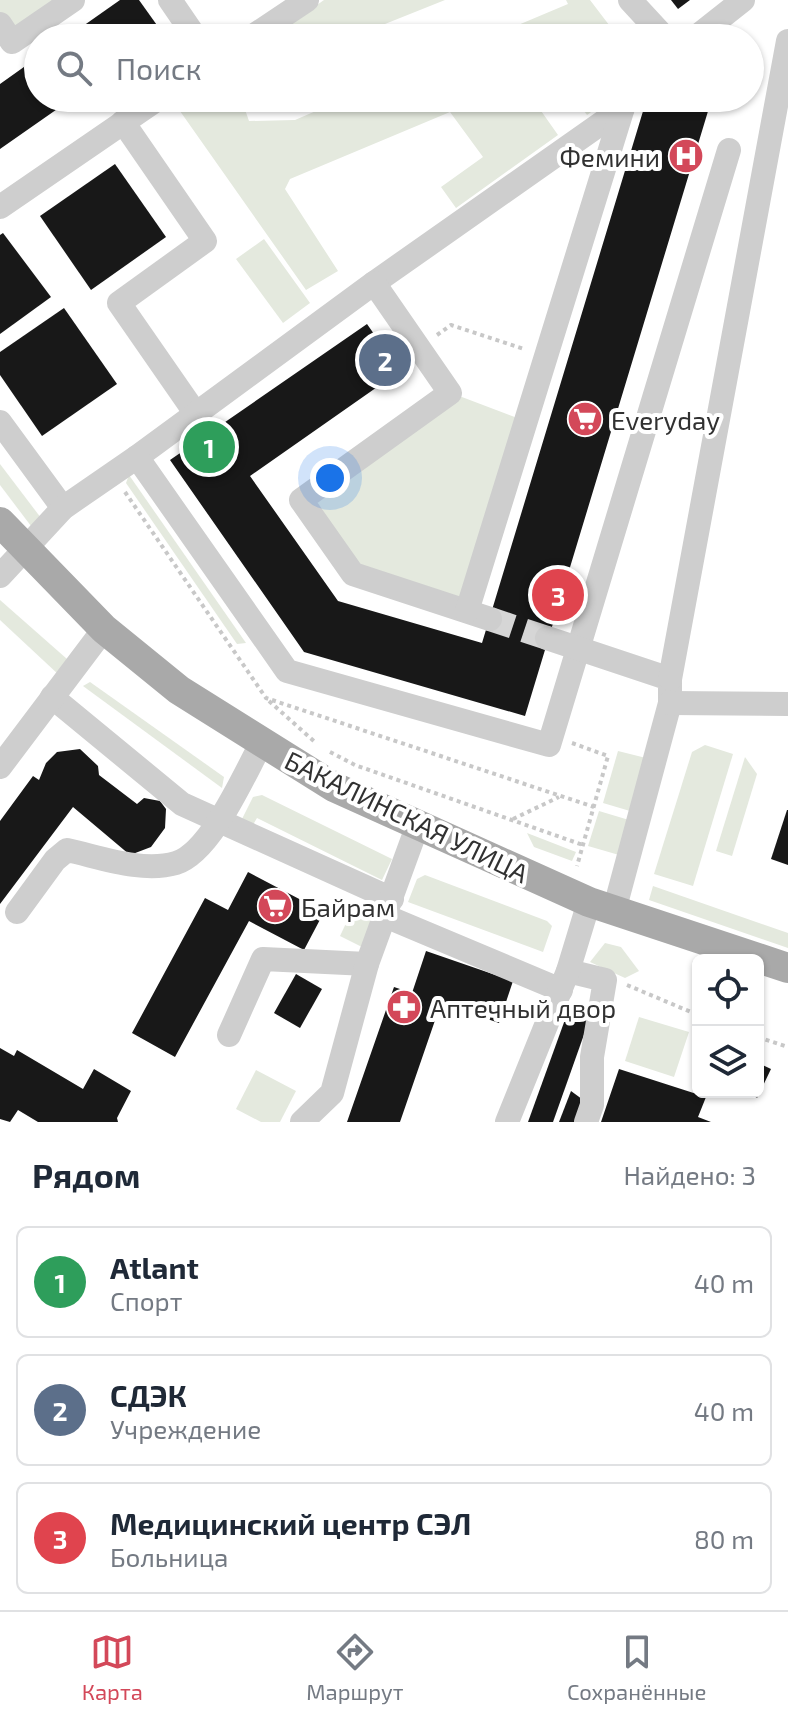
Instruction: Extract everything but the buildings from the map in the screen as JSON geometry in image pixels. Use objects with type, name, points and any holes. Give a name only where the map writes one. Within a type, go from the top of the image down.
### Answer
[{"type":"main road","name":"БАКАЛИНСКАЯ УЛИЦА","points":[[0,522],[104,629],[179,690],[334,787],[417,827],[602,906],[788,968]]},
{"type":"street","points":[[38,24],[73,0]]},
{"type":"street","points":[[170,0],[186,24]]},
{"type":"street","points":[[271,24],[307,0]]},
{"type":"street","points":[[630,0],[647,24]]},
{"type":"street","points":[[713,24],[743,0]]},
{"type":"street","points":[[0,24],[12,42],[24,34]]},
{"type":"street","points":[[507,1122],[564,980],[602,906],[670,691],[788,41]]},
{"type":"street","points":[[0,207],[138,112]]},
{"type":"street","points":[[0,576],[63,508],[612,112]]},
{"type":"street","points":[[467,611],[621,112]]},
{"type":"street","points":[[123,122],[205,241],[119,303],[196,414]]},
{"type":"street","points":[[137,457],[287,671],[549,745],[729,150]]},
{"type":"street","points":[[374,283],[450,393],[301,500],[353,574],[490,619]]},
{"type":"street","points":[[0,422],[63,508]]},
{"type":"street","points":[[0,767],[104,629]]},
{"type":"street","points":[[547,638],[578,648],[670,691],[788,704]]},
{"type":"street","points":[[52,697],[182,804],[217,822],[388,908],[564,980],[605,980],[592,1057],[592,1105],[586,1122]]},
{"type":"street","points":[[17,912],[67,850],[140,865],[178,863],[203,843],[261,744]]},
{"type":"street","points":[[302,1122],[332,1093],[367,964],[417,827]]},
{"type":"street","points":[[229,1035],[263,959],[367,964]]},
{"type":"path","points":[[419,348],[451,325],[546,357]]},
{"type":"path","points":[[266,698],[316,744]]},
{"type":"path","points":[[552,736],[608,756],[577,866]]},
{"type":"path","points":[[329,751],[355,765],[583,845]]},
{"type":"path","points":[[511,820],[561,796]]},
{"type":"path","points":[[764,1039],[788,1047]]},
{"type":"shaded area","points":[[0,0],[64,0],[30,24],[24,24],[24,28],[14,35],[0,14]]},
{"type":"shaded area","points":[[324,0],[445,0],[385,24],[290,24]]},
{"type":"shaded area","points":[[566,0],[590,0],[608,24],[520,24],[568,4]]},
{"type":"shaded area","points":[[181,112],[246,112],[249,121],[295,120],[314,112],[450,112],[290,179],[285,189],[338,271],[306,290]]},
{"type":"shaded area","points":[[450,112],[542,112],[558,135],[456,208],[441,187],[483,157]]},
{"type":"shaded area","points":[[264,239],[310,303],[283,323],[236,259]]},
{"type":"shaded area","points":[[454,394],[520,419],[468,606],[357,570],[308,502]]},
{"type":"shaded area","points":[[0,464],[41,518],[31,526],[0,485]]},
{"type":"shaded area","points":[[129,475],[246,643],[237,644],[126,483]]},
{"type":"shaded area","points":[[0,600],[67,659],[59,675],[0,620]]},
{"type":"shaded area","points":[[90,682],[224,777],[222,788],[83,686]]},
{"type":"shaded area","points":[[705,745],[733,754],[693,886],[654,874],[692,752]]},
{"type":"shaded area","points":[[618,751],[646,758],[630,811],[603,803]]},
{"type":"shaded area","points":[[745,757],[757,774],[732,856],[716,851]]},
{"type":"shaded area","points":[[262,795],[392,859],[382,880],[257,818],[251,828],[240,823],[253,797]]},
{"type":"shaded area","points":[[599,811],[629,820],[619,855],[588,846]]},
{"type":"shaded area","points":[[527,833],[576,852],[572,861],[534,847]]},
{"type":"shaded area","points":[[425,875],[547,921],[552,926],[543,952],[408,902],[417,879]]},
{"type":"shaded area","points":[[653,886],[788,933],[788,948],[649,900]]},
{"type":"shaded area","points":[[356,902],[380,913],[364,948],[340,936]]},
{"type":"shaded area","points":[[605,943],[621,947],[639,971],[625,978],[590,962]]},
{"type":"shaded area","points":[[639,1017],[689,1032],[674,1077],[625,1061]]},
{"type":"shaded area","points":[[256,1070],[296,1091],[280,1122],[261,1122],[236,1109]]},
{"type":"tunnel","points":[[490,619],[547,638]]},
{"type":"place","name":"Фемини","points":[[686,156]]},
{"type":"place","name":"СДЭК","points":[[385,360]]},
{"type":"place","name":"Everyday","points":[[585,419]]},
{"type":"place","name":"Atlant","points":[[209,447]]},
{"type":"place","name":"Медицинский центр СЭЛ","points":[[558,595]]},
{"type":"place","name":"Байрам","points":[[275,906]]},
{"type":"place","name":"Аптечный двор","points":[[404,1007]]}]
